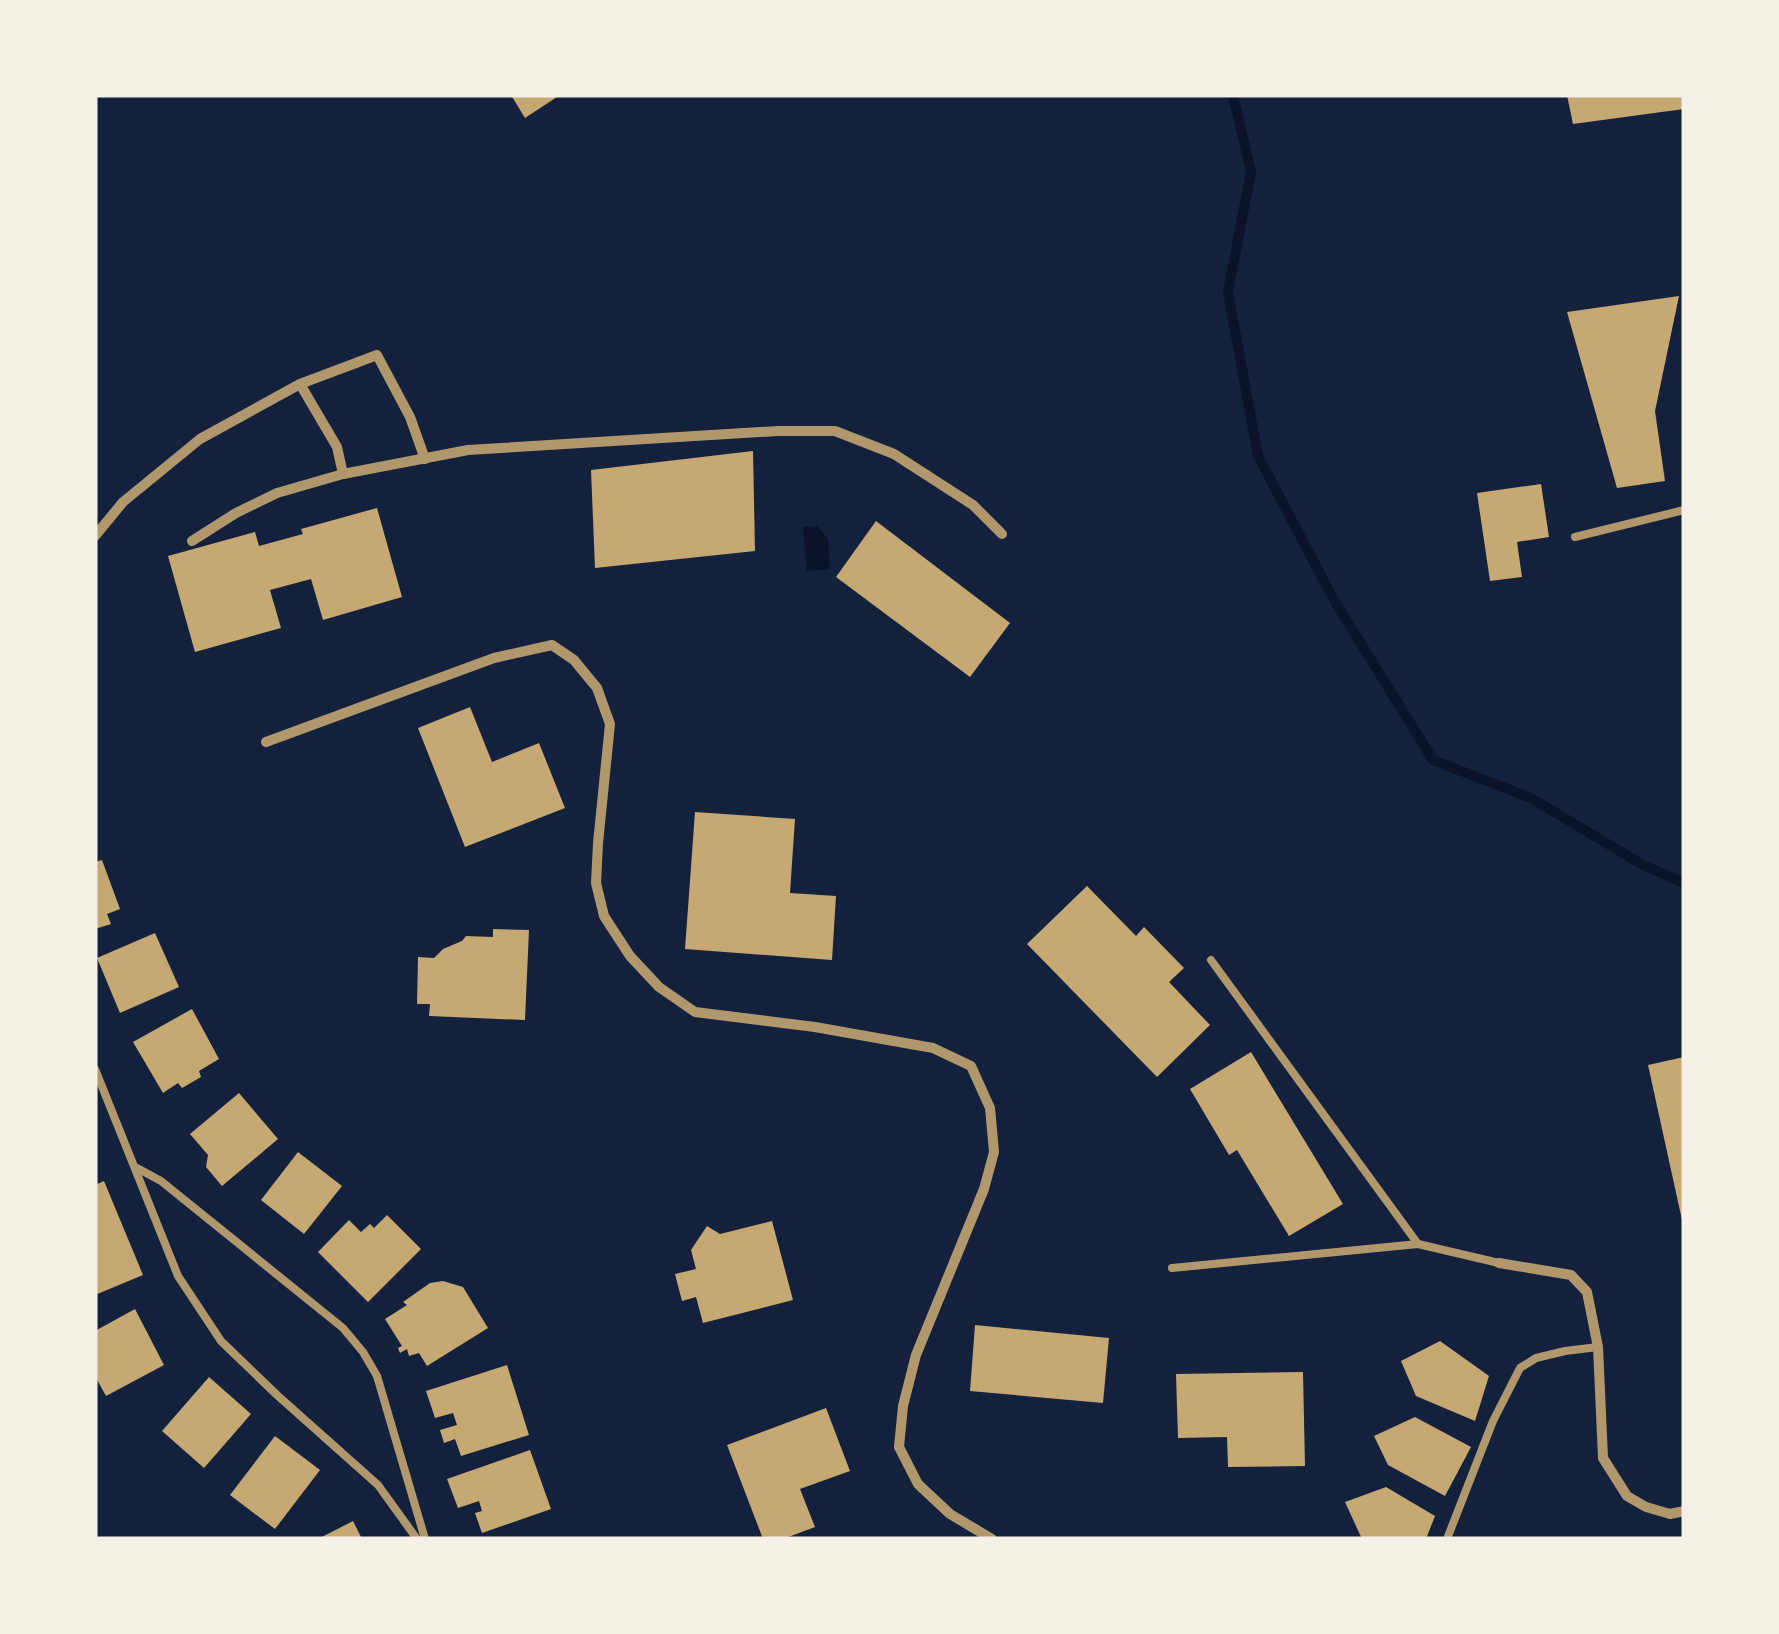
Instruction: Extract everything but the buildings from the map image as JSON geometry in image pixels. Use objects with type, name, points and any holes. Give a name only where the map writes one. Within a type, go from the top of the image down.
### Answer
[{"type":"street","points":[[95,536],[123,502],[200,439],[300,384],[377,355],[410,416],[425,459]]},
{"type":"street","points":[[300,384],[337,447],[343,474]]},
{"type":"street","points":[[192,540],[277,493],[343,474],[468,450],[778,431],[836,432],[894,454],[973,505],[1002,534]]},
{"type":"street","points":[[266,742],[494,658],[552,644],[574,660],[597,688],[610,724],[596,882],[604,916],[630,956],[659,987],[694,1012],[815,1027],[933,1048],[971,1066],[990,1108],[994,1152],[984,1189],[916,1355],[899,1447],[918,1484],[950,1514],[992,1539]]},
{"type":"street","points":[[1499,1264],[1571,1275],[1587,1292],[1598,1347],[1603,1458],[1627,1496],[1670,1514],[1684,1511]]},
{"type":"lane","points":[[1575,538],[1684,510]]},
{"type":"lane","points":[[1210,960],[1418,1244]]},
{"type":"lane","points":[[95,1069],[178,1276],[221,1341],[378,1485],[418,1539]]},
{"type":"lane","points":[[136,1167],[161,1181],[343,1328],[363,1352],[377,1376],[425,1539]]},
{"type":"lane","points":[[1172,1268],[1418,1244],[1499,1264]]},
{"type":"lane","points":[[1447,1539],[1493,1422],[1520,1368],[1536,1358],[1598,1347]]},
{"type":"water","points":[[817,526],[828,539],[830,569],[807,571],[803,527]]},
{"type":"waterway","points":[[1233,95],[1251,172],[1228,292],[1258,456],[1334,600],[1433,760],[1531,798],[1643,865],[1684,883]]}]
